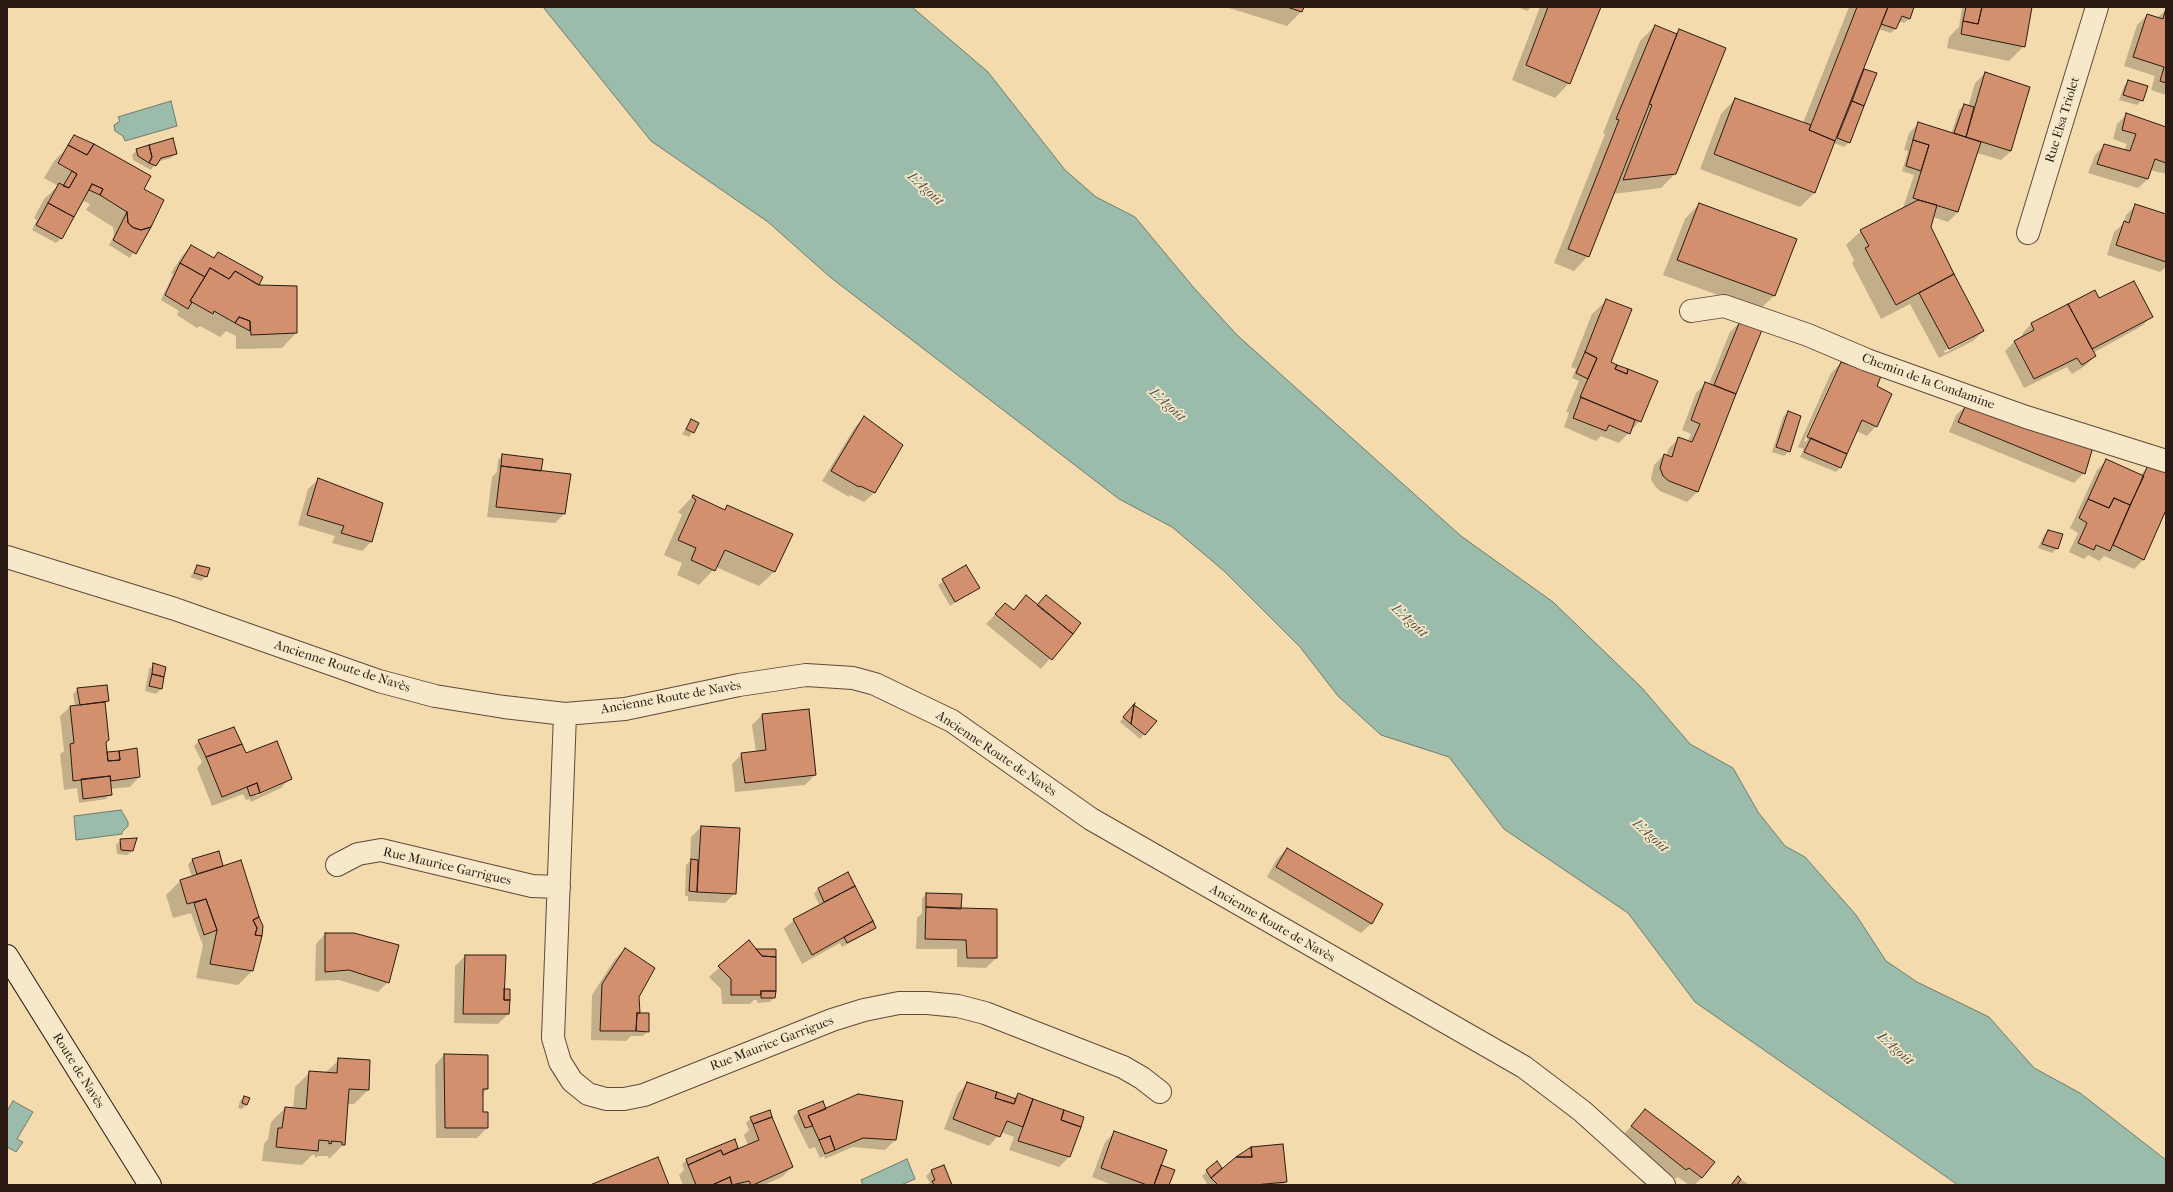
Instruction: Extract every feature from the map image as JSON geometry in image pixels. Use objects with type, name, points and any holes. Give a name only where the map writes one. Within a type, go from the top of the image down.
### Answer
[{"type":"street","name":"Rue Elsa Triolet","points":[[2028,232],[2097,7]]},
{"type":"street","name":"Chemin de la Condamine","points":[[1691,311],[1724,306],[2026,417],[2166,461]]},
{"type":"street","name":"Ancienne Route de Navès","points":[[7,557],[175,609],[298,654],[407,690],[469,702],[566,714],[625,709],[739,685],[782,678],[830,675],[853,678],[875,684],[902,695],[952,721],[1091,819],[1524,1067],[1582,1111],[1664,1185]]},
{"type":"street","name":"Rue Maurice Garrigues","points":[[566,714],[553,1038],[560,1062],[572,1081],[588,1094],[606,1099],[624,1099],[644,1094],[832,1020],[864,1010],[899,1003],[927,1003],[958,1006],[999,1019],[1123,1067],[1142,1078],[1160,1092]]},
{"type":"street","name":"Rue Maurice Garrigues","points":[[337,865],[358,854],[381,850],[532,886],[559,887]]},
{"type":"street","name":"Route de Navès","points":[[7,956],[150,1185]]},
{"type":"water","name":"L'Agoût","points":[[543,7],[912,7],[988,72],[1065,170],[1096,197],[1135,217],[1194,288],[1237,335],[1461,536],[1553,602],[1642,688],[1690,744],[1733,768],[1758,812],[1785,846],[1805,857],[1856,915],[1886,961],[1917,982],[1989,1017],[2034,1068],[2080,1093],[2166,1160],[2166,1185],[1958,1185],[1695,1002],[1628,913],[1504,829],[1449,757],[1381,735],[1338,696],[1300,647],[1224,571],[1172,527],[1119,499],[830,277],[768,222],[651,141]]},
{"type":"water","points":[[171,101],[177,126],[125,141],[123,136],[115,131],[114,125],[120,121],[118,117]]},
{"type":"water","points":[[121,810],[128,822],[128,826],[122,834],[76,840],[74,816]]},
{"type":"water","points":[[13,1101],[33,1112],[17,1139],[23,1142],[16,1152],[7,1147],[7,1111]]},
{"type":"water","points":[[907,1159],[915,1179],[901,1185],[863,1185],[861,1180]]},
{"type":"building","points":[[1287,7],[1304,7],[1302,12]]},
{"type":"building","points":[[1548,7],[1601,7],[1570,84],[1526,65]]},
{"type":"building","points":[[1857,7],[1888,7],[1835,141],[1809,130]]},
{"type":"building","points":[[1888,7],[1914,7],[1910,19],[1902,16],[1896,29],[1881,24]]},
{"type":"building","points":[[1966,7],[1982,7],[1978,24],[1963,21]]},
{"type":"building","points":[[1982,7],[2032,7],[2025,47],[1961,34],[1963,21],[1978,24]]},
{"type":"building","points":[[2166,8],[2166,83],[2160,81],[2164,67],[2133,57],[2147,14],[2163,19]]},
{"type":"building","points":[[1655,25],[1677,34],[1589,257],[1568,249],[1619,120],[1616,119]]},
{"type":"building","points":[[1679,29],[1726,48],[1676,174],[1623,180],[1652,105],[1649,104]]},
{"type":"building","points":[[1864,69],[1877,73],[1864,106],[1852,101]]},
{"type":"building","points":[[1985,72],[2030,87],[2011,151],[1966,137]]},
{"type":"building","points":[[2128,80],[2148,86],[2143,101],[2123,95]]},
{"type":"building","points":[[1735,98],[1811,125],[1809,130],[1835,141],[1815,193],[1714,154]]},
{"type":"building","points":[[1852,101],[1864,106],[1850,143],[1837,138]]},
{"type":"building","points":[[1964,104],[1974,107],[1966,137],[1954,133]]},
{"type":"building","points":[[2126,113],[2166,127],[2166,163],[2155,159],[2148,179],[2097,164],[2104,144],[2130,151],[2136,134],[2122,130]]},
{"type":"building","points":[[1918,122],[1981,142],[1958,212],[1913,198],[1929,145],[1913,140]]},
{"type":"building","points":[[74,135],[94,144],[87,155],[68,145]]},
{"type":"building","points":[[173,138],[177,154],[161,158],[156,166],[149,163],[152,157],[149,145]]},
{"type":"building","points":[[1913,140],[1929,145],[1921,171],[1906,166]]},
{"type":"building","points":[[94,144],[151,176],[144,189],[164,200],[151,227],[141,230],[132,227],[128,223],[127,212],[100,195],[103,189],[92,184],[74,217],[48,203],[59,183],[69,188],[77,174],[58,163],[68,145],[87,155]]},
{"type":"building","points":[[149,145],[152,157],[149,163],[138,156],[136,149]]},
{"type":"building","points":[[72,171],[77,174],[69,188],[63,186]]},
{"type":"building","points":[[92,184],[103,189],[100,195],[89,190]]},
{"type":"building","points":[[1918,200],[1937,205],[1931,227],[1954,274],[1896,305],[1865,248],[1869,246],[1860,230]]},
{"type":"building","points":[[48,203],[74,217],[62,239],[36,225]]},
{"type":"building","points":[[1699,203],[1797,239],[1775,296],[1677,260]]},
{"type":"building","points":[[2135,204],[2166,214],[2166,262],[2116,245],[2124,221],[2129,223]]},
{"type":"building","points":[[127,212],[128,223],[134,228],[141,230],[151,227],[136,254],[113,240]]},
{"type":"building","points":[[191,245],[214,258],[218,252],[263,277],[259,285],[235,271],[229,279],[210,268],[205,277],[180,263]]},
{"type":"building","points":[[180,263],[205,277],[190,301],[192,302],[188,309],[165,295]]},
{"type":"building","points":[[210,268],[229,279],[235,271],[259,285],[297,286],[297,333],[251,335],[250,321],[239,317],[235,323],[214,311],[213,314],[190,301]]},
{"type":"building","points":[[1954,274],[1984,331],[1949,349],[1919,293]]},
{"type":"building","points":[[2134,281],[2153,317],[2092,349],[2068,304],[2095,290],[2099,298]]},
{"type":"building","points":[[1606,299],[1632,309],[1611,362],[1617,365],[1615,369],[1627,374],[1628,369],[1658,381],[1641,422],[1580,397],[1597,358],[1585,352]]},
{"type":"building","points":[[2068,304],[2096,356],[2082,365],[2077,358],[2034,379],[2014,341],[2034,330],[2031,323]]},
{"type":"building","points":[[239,317],[250,321],[250,331],[235,323]]},
{"type":"building","points":[[1740,321],[1762,330],[1736,394],[1714,385]]},
{"type":"building","points":[[1585,352],[1597,358],[1588,379],[1576,373]]},
{"type":"building","points":[[1841,362],[1881,376],[1877,386],[1892,394],[1877,427],[1862,420],[1847,454],[1807,437]]},
{"type":"building","points":[[1617,365],[1628,369],[1627,374],[1615,369]]},
{"type":"building","points":[[1705,382],[1736,394],[1698,492],[1669,481],[1663,476],[1660,468],[1664,454],[1672,457],[1678,437],[1692,442],[1700,424],[1691,420]]},
{"type":"building","points":[[1581,397],[1635,420],[1630,434],[1609,425],[1606,431],[1573,418]]},
{"type":"building","points":[[1966,405],[2093,447],[2085,474],[1958,422]]},
{"type":"building","points":[[1788,411],[1801,416],[1790,452],[1776,447]]},
{"type":"building","points":[[864,416],[903,445],[875,493],[860,486],[859,487],[831,471]]},
{"type":"building","points":[[691,419],[699,423],[694,433],[686,429]]},
{"type":"building","points":[[1811,438],[1847,454],[1841,468],[1804,452]]},
{"type":"building","points":[[502,454],[543,459],[541,471],[501,466]]},
{"type":"building","points":[[2106,459],[2144,476],[2130,505],[2114,498],[2109,508],[2088,499]]},
{"type":"building","points":[[2148,465],[2166,471],[2166,510],[2144,560],[2113,545]]},
{"type":"building","points":[[501,466],[571,474],[565,514],[496,507]]},
{"type":"building","points":[[318,478],[383,503],[372,542],[341,533],[344,526],[307,515]]},
{"type":"building","points":[[693,495],[725,510],[727,505],[793,534],[775,572],[725,550],[715,571],[691,560],[696,548],[678,540],[696,500],[692,497]]},
{"type":"building","points":[[2114,498],[2130,505],[2110,551],[2096,545],[2094,550],[2078,543],[2087,523],[2079,518],[2088,499],[2109,508]]},
{"type":"building","points":[[2048,530],[2063,534],[2058,549],[2042,544]]},
{"type":"building","points":[[197,565],[210,568],[207,577],[194,573]]},
{"type":"building","points":[[966,565],[980,588],[955,602],[942,579]]},
{"type":"building","points":[[1026,595],[1073,634],[1052,660],[995,614],[1005,603],[1014,610]]},
{"type":"building","points":[[1046,595],[1081,623],[1073,634],[1037,605]]},
{"type":"building","points":[[153,663],[166,667],[164,677],[152,674]]},
{"type":"building","points":[[152,674],[164,677],[162,689],[149,686]]},
{"type":"building","points":[[107,685],[109,701],[80,705],[77,688]]},
{"type":"building","points":[[105,702],[109,740],[106,742],[108,761],[120,760],[119,751],[137,748],[140,777],[111,781],[110,776],[73,781],[70,744],[74,743],[70,706]]},
{"type":"building","points":[[1135,703],[1134,705],[1131,724],[1123,717]]},
{"type":"building","points":[[1134,705],[1157,721],[1145,735],[1131,724]]},
{"type":"building","points":[[809,709],[816,775],[745,783],[741,753],[766,750],[762,714]]},
{"type":"building","points":[[234,727],[242,744],[206,757],[198,740]]},
{"type":"building","points":[[277,741],[292,779],[260,793],[257,783],[222,797],[206,757],[242,744],[246,753]]},
{"type":"building","points":[[119,751],[120,760],[108,761],[107,752]]},
{"type":"building","points":[[110,776],[112,795],[83,799],[81,779]]},
{"type":"building","points":[[257,783],[260,793],[250,796],[247,787]]},
{"type":"building","points":[[701,826],[740,828],[736,894],[697,892]]},
{"type":"building","points":[[137,838],[133,851],[121,850],[120,839]]},
{"type":"building","points":[[1287,848],[1383,904],[1372,924],[1276,867]]},
{"type":"building","points":[[219,851],[223,866],[197,874],[192,859]]},
{"type":"building","points":[[691,859],[698,860],[697,892],[689,891]]},
{"type":"building","points":[[241,860],[259,917],[253,920],[257,928],[255,935],[262,936],[253,971],[210,964],[217,930],[206,899],[187,904],[180,880]]},
{"type":"building","points":[[848,872],[855,886],[824,902],[818,888]]},
{"type":"building","points":[[855,886],[873,921],[812,955],[793,919]]},
{"type":"building","points":[[926,893],[962,894],[961,909],[926,907]]},
{"type":"building","points":[[206,899],[217,930],[204,935],[194,903]]},
{"type":"building","points":[[926,907],[997,909],[997,958],[967,958],[966,940],[925,939]]},
{"type":"building","points":[[259,917],[263,926],[262,936],[255,935],[257,928],[253,920]]},
{"type":"building","points":[[873,921],[876,928],[847,943],[844,937]]},
{"type":"building","points":[[325,933],[354,933],[399,945],[389,983],[349,970],[325,972]]},
{"type":"building","points":[[749,940],[762,956],[776,957],[776,991],[761,991],[761,995],[731,995],[731,979],[718,966]]},
{"type":"building","points":[[625,948],[655,968],[639,997],[640,1013],[637,1013],[636,1031],[600,1031],[602,984]]},
{"type":"building","points":[[756,949],[776,949],[776,957],[762,956]]},
{"type":"building","points":[[465,955],[506,955],[504,1000],[510,1000],[509,1014],[463,1014]]},
{"type":"building","points":[[504,989],[510,989],[510,1000],[504,1000]]},
{"type":"building","points":[[761,991],[776,991],[775,998],[761,998]]},
{"type":"building","points":[[637,1013],[649,1013],[649,1032],[636,1031]]},
{"type":"building","points":[[444,1054],[488,1055],[488,1089],[483,1089],[483,1112],[488,1112],[488,1128],[445,1128]]},
{"type":"building","points":[[338,1058],[370,1060],[369,1090],[349,1089],[345,1145],[342,1145],[342,1142],[331,1141],[332,1143],[329,1144],[329,1141],[319,1140],[318,1151],[276,1147],[278,1128],[282,1128],[285,1107],[306,1109],[309,1071],[337,1073]]},
{"type":"building","points":[[967,1082],[997,1092],[995,1098],[1014,1104],[1018,1093],[1033,1099],[1023,1127],[1007,1121],[1000,1137],[953,1119]]},
{"type":"building","points":[[997,1092],[1016,1099],[1014,1104],[995,1098]]},
{"type":"building","points":[[858,1094],[903,1101],[896,1140],[863,1138],[835,1150],[830,1136],[819,1140],[808,1116]]},
{"type":"building","points":[[244,1096],[250,1098],[247,1105],[242,1103]]},
{"type":"building","points":[[1033,1099],[1064,1110],[1061,1120],[1081,1127],[1070,1157],[1018,1141]]},
{"type":"building","points":[[823,1101],[826,1109],[808,1116],[813,1126],[805,1128],[798,1111]]},
{"type":"building","points":[[1645,1109],[1715,1162],[1702,1178],[1689,1168],[1686,1170],[1631,1126]]},
{"type":"building","points":[[770,1110],[772,1117],[753,1124],[750,1117]]},
{"type":"building","points":[[1064,1110],[1084,1117],[1081,1127],[1061,1120]]},
{"type":"building","points":[[772,1117],[793,1167],[753,1185],[751,1185],[749,1181],[732,1185],[730,1177],[712,1185],[696,1185],[688,1165],[721,1150],[723,1155],[759,1140],[753,1124]]},
{"type":"building","points":[[1114,1131],[1167,1150],[1154,1185],[1147,1185],[1101,1168]]},
{"type":"building","points":[[830,1136],[835,1150],[825,1154],[819,1140]]},
{"type":"building","points":[[735,1139],[738,1148],[723,1155],[721,1150],[688,1165],[686,1159]]},
{"type":"building","points":[[1283,1144],[1287,1182],[1254,1185],[1218,1185],[1211,1178],[1236,1157],[1252,1157],[1251,1147]]},
{"type":"building","points":[[1251,1147],[1252,1157],[1236,1157]]},
{"type":"building","points":[[658,1157],[669,1185],[590,1185]]},
{"type":"building","points":[[1217,1161],[1222,1168],[1211,1178],[1206,1170]]},
{"type":"building","points":[[944,1165],[952,1185],[934,1185],[932,1181],[935,1180],[931,1170]]},
{"type":"building","points":[[1161,1165],[1175,1170],[1169,1185],[1154,1185]]},
{"type":"building","points":[[1738,1176],[1741,1179],[1737,1185],[1731,1185]]},
{"type":"building","points":[[730,1177],[732,1185],[712,1185]]}]
